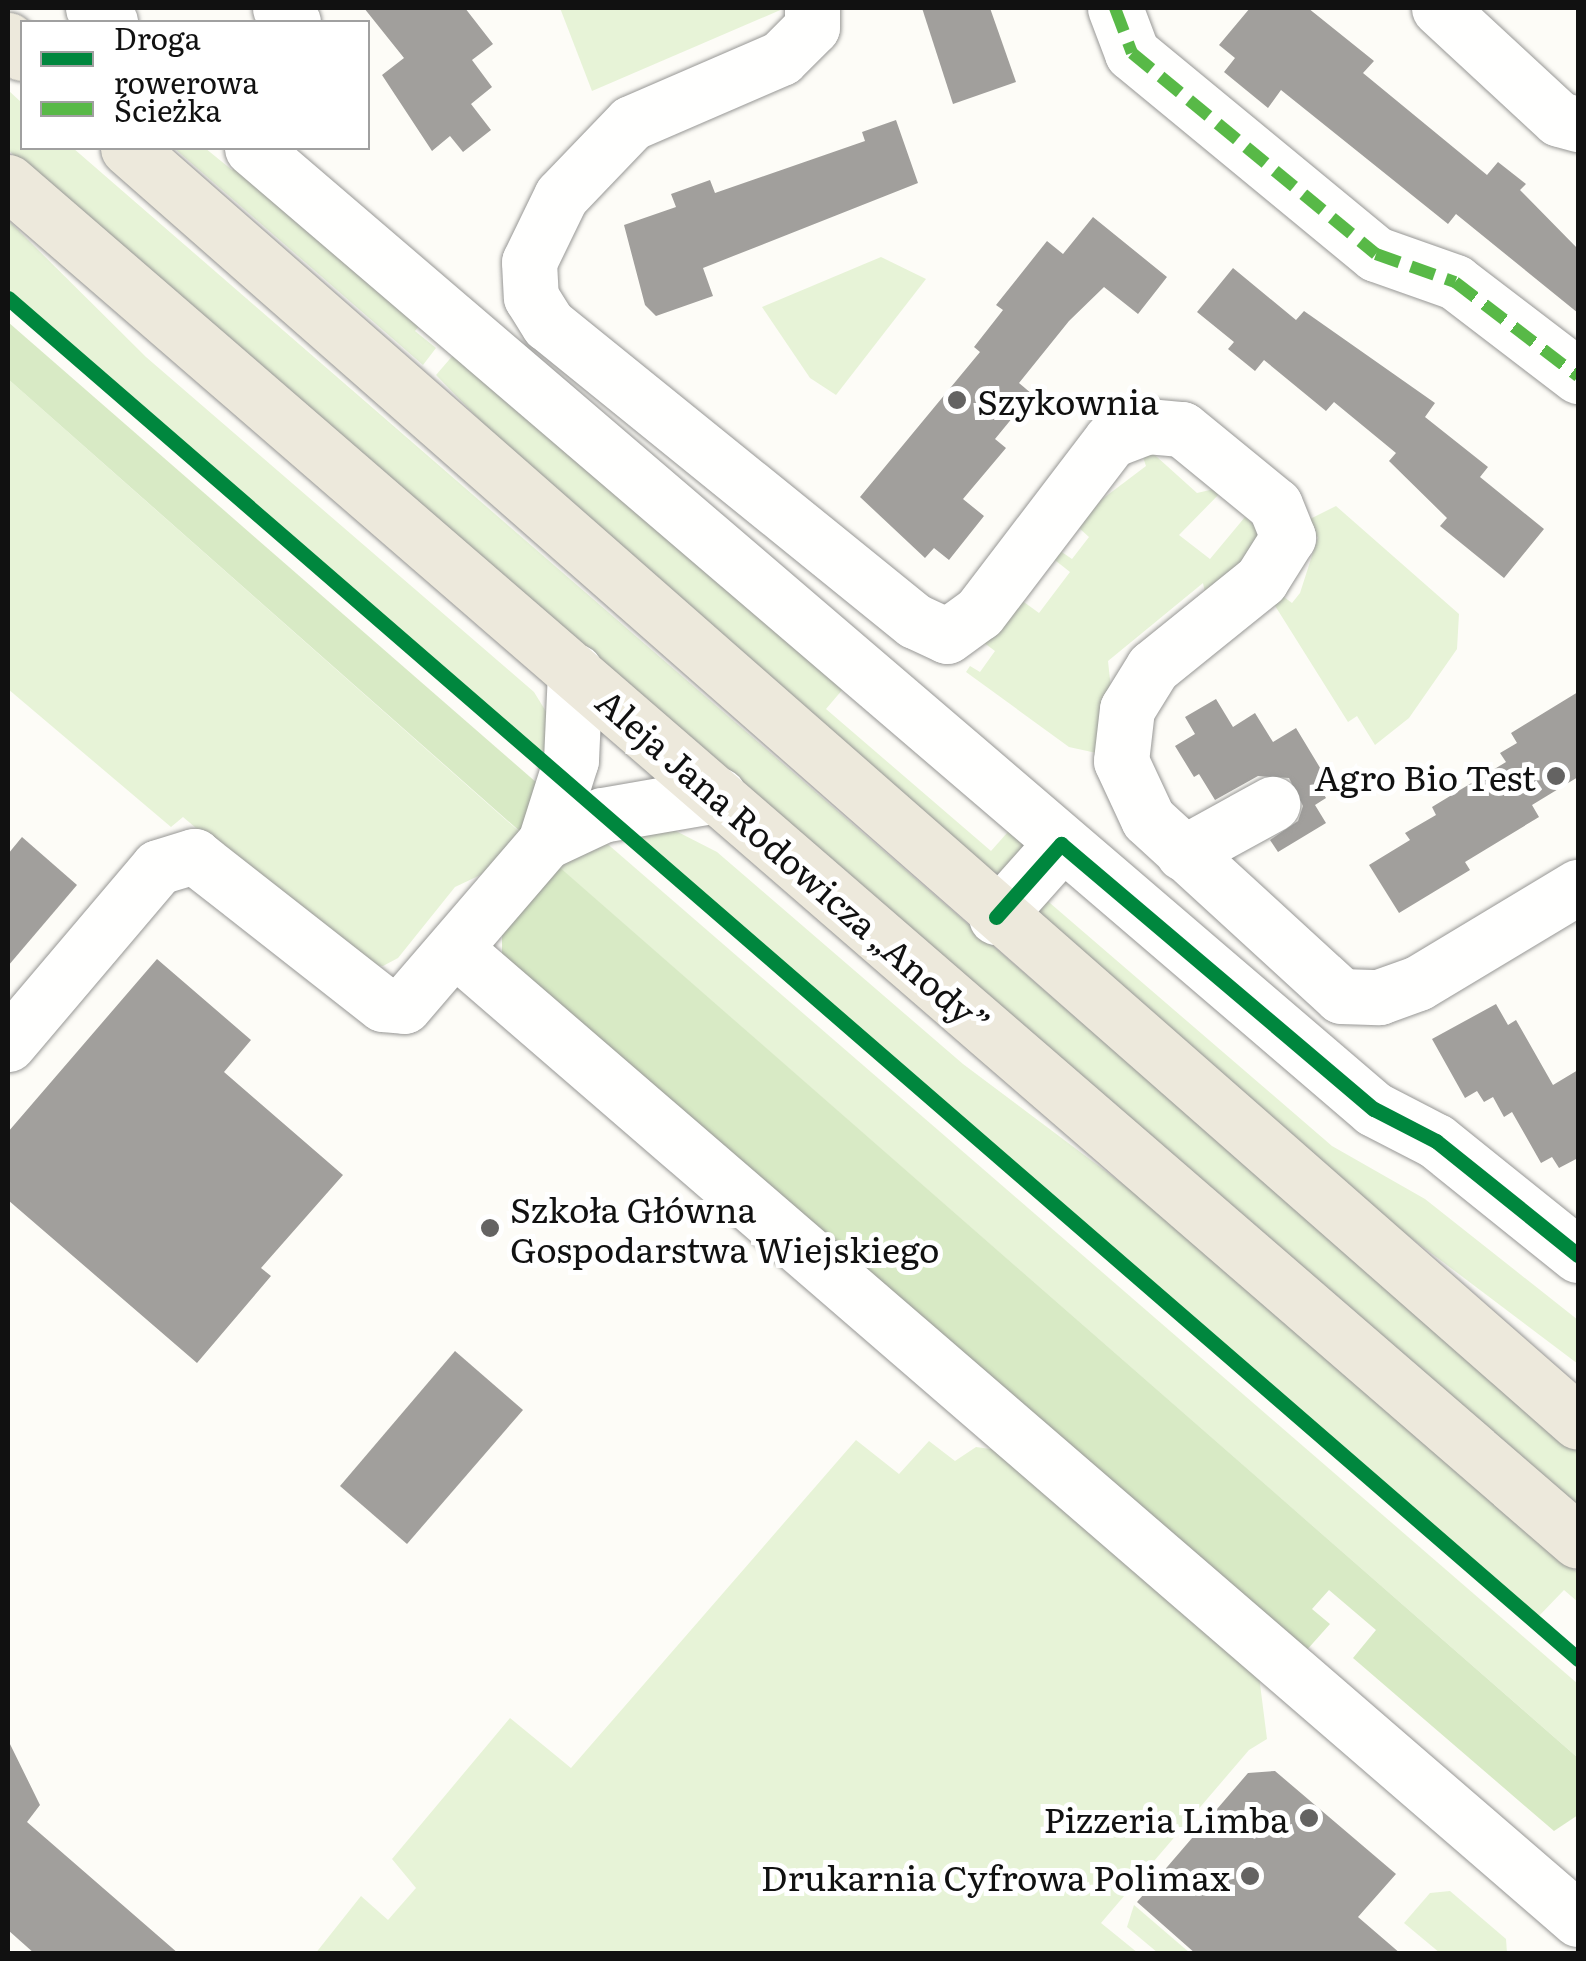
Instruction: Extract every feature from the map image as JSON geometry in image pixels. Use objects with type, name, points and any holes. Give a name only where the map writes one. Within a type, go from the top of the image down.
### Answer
[{"type":"main road","points":[[130,150],[996,918],[1578,1422]]},
{"type":"main road","name":"Aleja Jana Rodowicza „Anody”","points":[[8,182],[1578,1541]]},
{"type":"street","points":[[812,8],[812,28],[781,58],[679,97],[605,146],[535,240],[532,297],[586,358],[915,621],[947,636],[979,613],[1099,452],[1129,430],[1182,429],[1274,505],[1288,537],[1279,560],[1153,667],[1122,723],[1121,761],[1132,793],[1183,853],[1341,996],[1379,997],[1418,982],[1578,887]]},
{"type":"street","points":[[1115,8],[1132,53],[1383,260],[1455,282],[1578,376]]},
{"type":"street","points":[[1439,8],[1559,119],[1578,124]]},
{"type":"street","points":[[254,150],[1374,1109],[1436,1141],[1578,1255]]},
{"type":"street","points":[[479,345],[532,297]]},
{"type":"street","points":[[545,842],[570,760],[575,671]]},
{"type":"street","points":[[8,1044],[158,867],[180,858],[204,858],[382,1004],[404,1006],[545,842],[587,819],[718,795]]},
{"type":"street","points":[[1183,853],[1272,804]]},
{"type":"street","points":[[996,918],[1061,844]]},
{"type":"street","points":[[454,949],[1578,1920]]},
{"type":"green space","points":[[560,8],[785,8],[592,91]]},
{"type":"green space","points":[[8,90],[20,101],[20,150],[75,150],[1578,1453],[1578,1510],[8,150]]},
{"type":"green space","points":[[176,150],[207,150],[232,170],[245,158],[427,316],[415,331],[436,348],[423,365]]},
{"type":"green space","points":[[8,220],[146,357],[534,692],[550,718],[552,769],[8,293]]},
{"type":"green space","points":[[881,257],[926,279],[836,395],[810,378],[762,307]]},
{"type":"green space","points":[[8,322],[545,790],[524,835],[8,379]]},
{"type":"green space","points":[[461,346],[849,682],[826,709],[991,851],[1015,824],[1027,843],[1001,877],[989,875],[502,443],[436,375]]},
{"type":"green space","points":[[8,379],[522,834],[491,870],[455,887],[398,958],[383,966],[355,963],[183,817],[171,827],[8,689]]},
{"type":"green space","points":[[1137,439],[1197,493],[1227,486],[1179,535],[1210,559],[1245,517],[1260,530],[1261,547],[1207,602],[1203,583],[1108,661],[1112,698],[1101,754],[1069,747],[966,672],[970,666],[980,672],[995,651],[983,642],[1017,597],[1039,613],[1070,572],[1051,557],[1050,544],[1072,559],[1089,537],[1079,528],[1101,500],[1146,466]]},
{"type":"green space","points":[[1336,506],[1459,614],[1457,649],[1409,718],[1375,745],[1357,716],[1348,722],[1267,593],[1272,588],[1292,603],[1300,593],[1318,537],[1298,525]]},
{"type":"green space","points":[[621,827],[672,829],[717,852],[963,1064],[1188,1233],[1578,1573],[1578,1602],[1564,1590],[1537,1618]]},
{"type":"green space","points":[[596,834],[1578,1684],[1578,1758],[553,862]]},
{"type":"green space","points":[[557,865],[1578,1758],[1578,1815],[1554,1831],[1353,1658],[1376,1630],[1329,1590],[1312,1609],[1330,1624],[1305,1652],[502,958],[502,934]]},
{"type":"green space","points":[[1036,891],[1332,1146],[1425,1199],[1578,1320],[1578,1364],[1378,1213],[1037,916]]},
{"type":"green space","points":[[856,1440],[899,1474],[929,1441],[955,1461],[976,1447],[1005,1451],[1259,1676],[1267,1739],[1249,1750],[1101,1923],[1138,1953],[315,1954],[361,1896],[388,1920],[416,1888],[392,1859],[510,1718],[571,1768]]},
{"type":"green space","points":[[1450,1891],[1506,1939],[1507,1953],[1440,1953],[1404,1923],[1430,1893]]},
{"type":"green space","points":[[1134,1905],[1190,1953],[1158,1953],[1127,1927]]},
{"type":"building","points":[[364,8],[465,8],[493,44],[472,60],[492,87],[471,104],[491,130],[463,152],[450,136],[432,151],[382,75],[404,58]]},
{"type":"building","points":[[922,8],[990,8],[1016,82],[953,104]]},
{"type":"building","points":[[1250,8],[1308,8],[1374,61],[1363,73],[1487,175],[1498,162],[1526,184],[1520,190],[1578,249],[1578,313],[1456,214],[1448,224],[1281,90],[1268,108],[1224,72],[1235,58],[1219,45]]},
{"type":"building","points":[[896,120],[918,183],[703,268],[713,296],[656,316],[645,305],[624,225],[676,207],[671,194],[710,180],[715,193],[865,141],[862,132]]},
{"type":"building","points":[[1093,217],[1167,277],[1138,314],[1104,287],[1069,321],[1019,383],[1032,394],[995,439],[1006,448],[963,499],[984,516],[949,560],[934,548],[925,558],[860,497],[980,352],[974,347],[1003,310],[996,305],[1047,241],[1063,254]]},
{"type":"building","points":[[1233,268],[1296,320],[1304,311],[1435,403],[1425,417],[1488,467],[1480,477],[1544,529],[1504,578],[1440,526],[1447,518],[1389,461],[1396,453],[1334,402],[1326,411],[1264,360],[1255,371],[1228,349],[1234,342],[1197,312]]},
{"type":"building","points":[[1578,692],[1578,777],[1532,805],[1539,817],[1465,862],[1470,870],[1399,913],[1369,865],[1410,840],[1405,833],[1436,815],[1432,807],[1506,762],[1500,753],[1517,743],[1511,733]]},
{"type":"building","points":[[1216,699],[1233,727],[1255,713],[1273,742],[1296,728],[1325,776],[1316,781],[1326,798],[1315,805],[1326,823],[1278,852],[1270,840],[1298,821],[1303,806],[1289,778],[1258,776],[1215,800],[1199,774],[1194,777],[1175,746],[1195,734],[1185,717]]},
{"type":"building","points":[[22,837],[77,885],[8,966],[8,854]]},
{"type":"building","points":[[157,959],[251,1040],[224,1072],[343,1175],[261,1268],[271,1276],[197,1363],[8,1200],[8,1132]]},
{"type":"building","points":[[1496,1004],[1508,1025],[1516,1020],[1553,1085],[1578,1070],[1578,1158],[1559,1168],[1552,1157],[1541,1163],[1512,1112],[1504,1117],[1493,1097],[1484,1102],[1477,1091],[1465,1098],[1432,1039]]},
{"type":"building","points":[[455,1351],[523,1410],[407,1544],[340,1486]]},
{"type":"building","points":[[8,1740],[40,1805],[27,1822],[179,1954],[35,1954],[8,1930]]},
{"type":"building","points":[[1275,1771],[1396,1874],[1358,1917],[1401,1954],[1196,1954],[1137,1902],[1248,1773]]},
{"type":"marked path","points":[[1115,8],[1132,53],[1376,254],[1455,282],[1578,376]]},
{"type":"cycle path","points":[[8,298],[1578,1659]]},
{"type":"cycle path","points":[[996,917],[1061,844],[1374,1109],[1436,1141],[1578,1255]]},
{"type":"place","name":"Szykownia","points":[[957,400]]},
{"type":"place","name":"Agro Bio Test","points":[[1556,776]]},
{"type":"place","name":"Szkoła Główna Gospodarstwa Wiejskiego","points":[[490,1228]]},
{"type":"place","name":"Pizzeria Limba","points":[[1309,1818]]},
{"type":"place","name":"Drukarnia Cyfrowa Polimax","points":[[1250,1876]]}]
